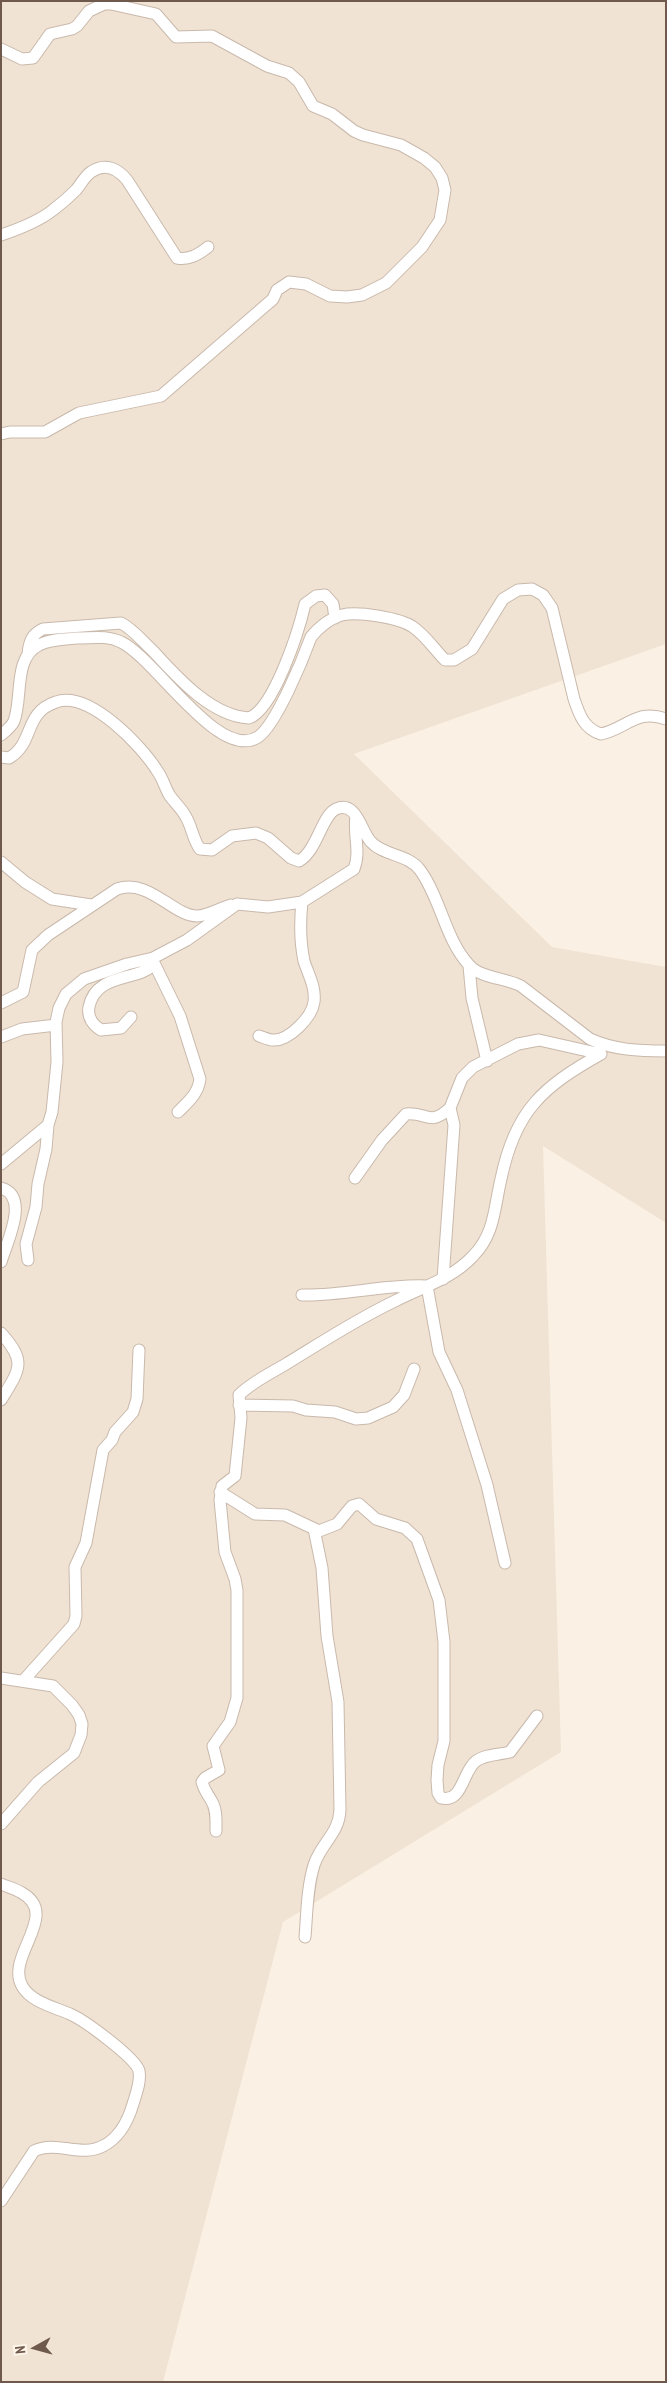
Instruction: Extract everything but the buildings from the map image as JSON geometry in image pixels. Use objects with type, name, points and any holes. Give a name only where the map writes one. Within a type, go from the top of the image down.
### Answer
[{"type":"street","points":[[1,49],[22,59],[33,58],[50,34],[72,29],[77,26],[89,11],[104,4],[149,11],[162,19],[176,37],[212,36],[268,66],[289,73],[299,82],[313,106],[332,114],[354,131],[401,145],[424,158],[435,167],[442,178],[445,190],[440,220],[426,241],[386,283],[373,291],[347,297],[330,296],[306,284],[289,282],[277,290],[274,299],[188,371],[170,390],[160,396],[79,413],[45,432],[10,432],[1,434]]},
{"type":"street","points":[[1,235],[30,224],[52,211],[71,196],[90,172],[104,168],[113,168],[119,170],[127,180],[177,258],[186,259],[200,254],[208,248]]},
{"type":"street","points":[[28,654],[43,643],[61,639],[101,637],[121,642],[149,665],[212,726],[229,739],[245,741],[258,736],[266,730],[278,710],[311,637],[317,629],[335,618],[342,615],[357,614],[402,622],[418,630],[445,660],[454,660],[472,649],[503,599],[518,590],[532,589],[543,595],[552,608],[574,699],[578,712],[588,728],[600,734],[613,731],[644,715],[666,719]]},
{"type":"street","points":[[1,735],[14,722],[21,677],[30,640],[36,632],[43,629],[121,623],[127,626],[147,645],[186,687],[234,716],[248,718],[260,711],[279,679],[295,641],[305,604],[316,596],[326,595],[333,604],[335,618]]},
{"type":"street","points":[[1,757],[9,758],[24,745],[30,724],[47,707],[64,700],[78,702],[106,717],[152,763],[171,796],[187,818],[200,849],[212,850],[232,836],[256,833],[268,838],[291,858],[300,861],[309,853],[332,812],[342,807],[348,808],[356,816],[367,836],[376,846],[409,860],[420,871],[452,937],[469,966],[472,998],[487,1061]]},
{"type":"street","points":[[1,1003],[23,992],[32,950],[48,935],[117,889],[130,886],[152,894],[190,915],[206,914],[238,904],[268,907],[302,902],[354,869],[357,854],[354,828],[356,816]]},
{"type":"street","points":[[1,862],[24,882],[52,898],[91,905]]},
{"type":"street","points":[[258,1036],[279,1040],[296,1028],[312,1010],[314,1003],[313,986],[302,945],[302,902]]},
{"type":"street","points":[[28,1260],[26,1244],[36,1207],[38,1184],[52,1112],[57,1062],[56,1025],[59,1008],[66,994],[74,985],[95,975],[154,961],[238,904]]},
{"type":"street","points":[[131,1017],[121,1028],[101,1030],[90,1018],[89,1006],[104,984],[128,975],[148,971],[154,961]]},
{"type":"street","points":[[154,961],[180,1016],[200,1079],[192,1099],[178,1112]]},
{"type":"street","points":[[469,966],[483,974],[510,980],[521,986],[590,1039],[616,1048],[666,1052]]},
{"type":"street","points":[[1,1037],[22,1029],[56,1025]]},
{"type":"street","points":[[355,1178],[382,1140],[406,1114],[417,1114],[434,1119],[440,1118],[450,1108],[462,1078],[473,1068],[518,1044],[529,1040],[552,1042],[601,1054]]},
{"type":"street","points":[[216,1832],[214,1808],[203,1790],[202,1782],[205,1778],[219,1770],[213,1746],[230,1722],[238,1686],[236,1579],[225,1552],[220,1492],[222,1486],[235,1476],[241,1418],[238,1405],[239,1395],[349,1325],[457,1272],[484,1244],[492,1228],[501,1179],[511,1147],[528,1110],[544,1091],[565,1075],[601,1054],[616,1048]]},
{"type":"street","points":[[443,1279],[454,1125],[450,1108]]},
{"type":"street","points":[[1,1164],[48,1125]]},
{"type":"street","points":[[1,1188],[12,1193],[16,1203],[1,1262]]},
{"type":"street","points":[[302,1295],[343,1294],[396,1286],[427,1286]]},
{"type":"street","points":[[427,1286],[439,1352],[457,1390],[488,1485],[505,1563]]},
{"type":"street","points":[[1,1333],[17,1352],[20,1363],[18,1372],[1,1400]]},
{"type":"street","points":[[23,1681],[74,1624],[76,1616],[75,1567],[86,1543],[103,1450],[112,1440],[115,1432],[133,1412],[137,1399],[139,1350]]},
{"type":"street","points":[[238,1405],[292,1406],[306,1410],[334,1412],[346,1417],[368,1418],[393,1406],[404,1395],[414,1370]]},
{"type":"street","points":[[220,1492],[235,1504],[255,1514],[285,1515],[319,1531],[331,1528],[345,1516],[352,1506],[359,1504],[376,1519],[411,1532],[421,1546],[439,1600],[444,1642],[444,1741],[438,1765],[437,1780],[438,1793],[441,1798],[448,1800],[454,1797],[473,1763],[486,1756],[510,1752],[537,1716]]},
{"type":"street","points":[[305,1937],[314,1865],[340,1824],[338,1702],[327,1636],[322,1568],[314,1529]]},
{"type":"street","points":[[1,1678],[52,1686],[61,1693],[80,1715],[82,1735],[74,1753],[38,1782],[1,1824]]},
{"type":"street","points":[[1,1884],[23,1893],[30,1899],[35,1908],[36,1925],[20,1959],[19,1979],[22,1986],[28,1994],[72,2015],[127,2055],[137,2066],[139,2074],[132,2107],[125,2126],[112,2140],[94,2150],[85,2152],[52,2146],[34,2151],[1,2201]]},
{"type":"shaded area","points":[[1,1],[666,1],[666,644],[354,754],[552,947],[666,967],[666,1223],[543,1146],[561,1752],[283,1922],[163,2382],[1,2382]]}]
